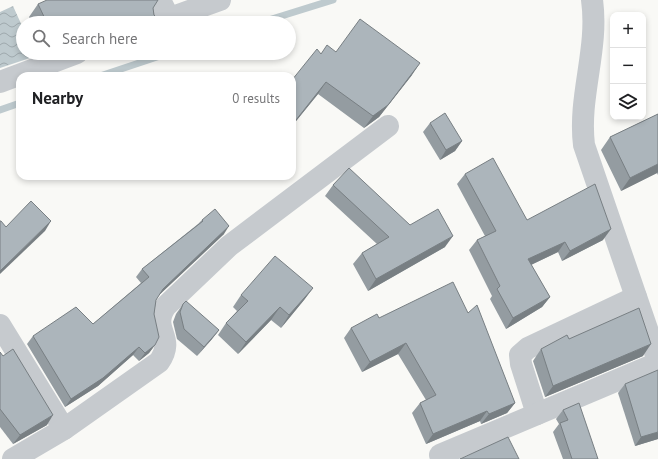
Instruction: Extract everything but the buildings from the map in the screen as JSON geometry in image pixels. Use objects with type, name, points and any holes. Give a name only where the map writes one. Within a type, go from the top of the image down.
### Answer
[{"type":"street","points":[[162,14],[220,0]]},
{"type":"street","points":[[440,455],[509,437],[537,414],[658,362],[651,315],[636,297],[584,144],[582,129],[583,112],[594,36],[592,0]]},
{"type":"street","points":[[27,72],[58,60]]},
{"type":"street","points":[[0,82],[16,76]]},
{"type":"street","points":[[13,459],[64,429],[159,362],[166,353],[166,342],[159,315],[166,306],[223,251],[388,126]]},
{"type":"street","points":[[537,414],[521,364],[520,355],[528,348],[636,297]]},
{"type":"street","points":[[0,325],[64,429]]},
{"type":"water","points":[[13,6],[18,16],[16,16],[16,60],[24,60],[0,68],[0,12]]},
{"type":"waterway","points":[[282,16],[333,0]]},
{"type":"waterway","points":[[112,72],[148,60]]},
{"type":"waterway","points":[[0,110],[16,104]]}]
